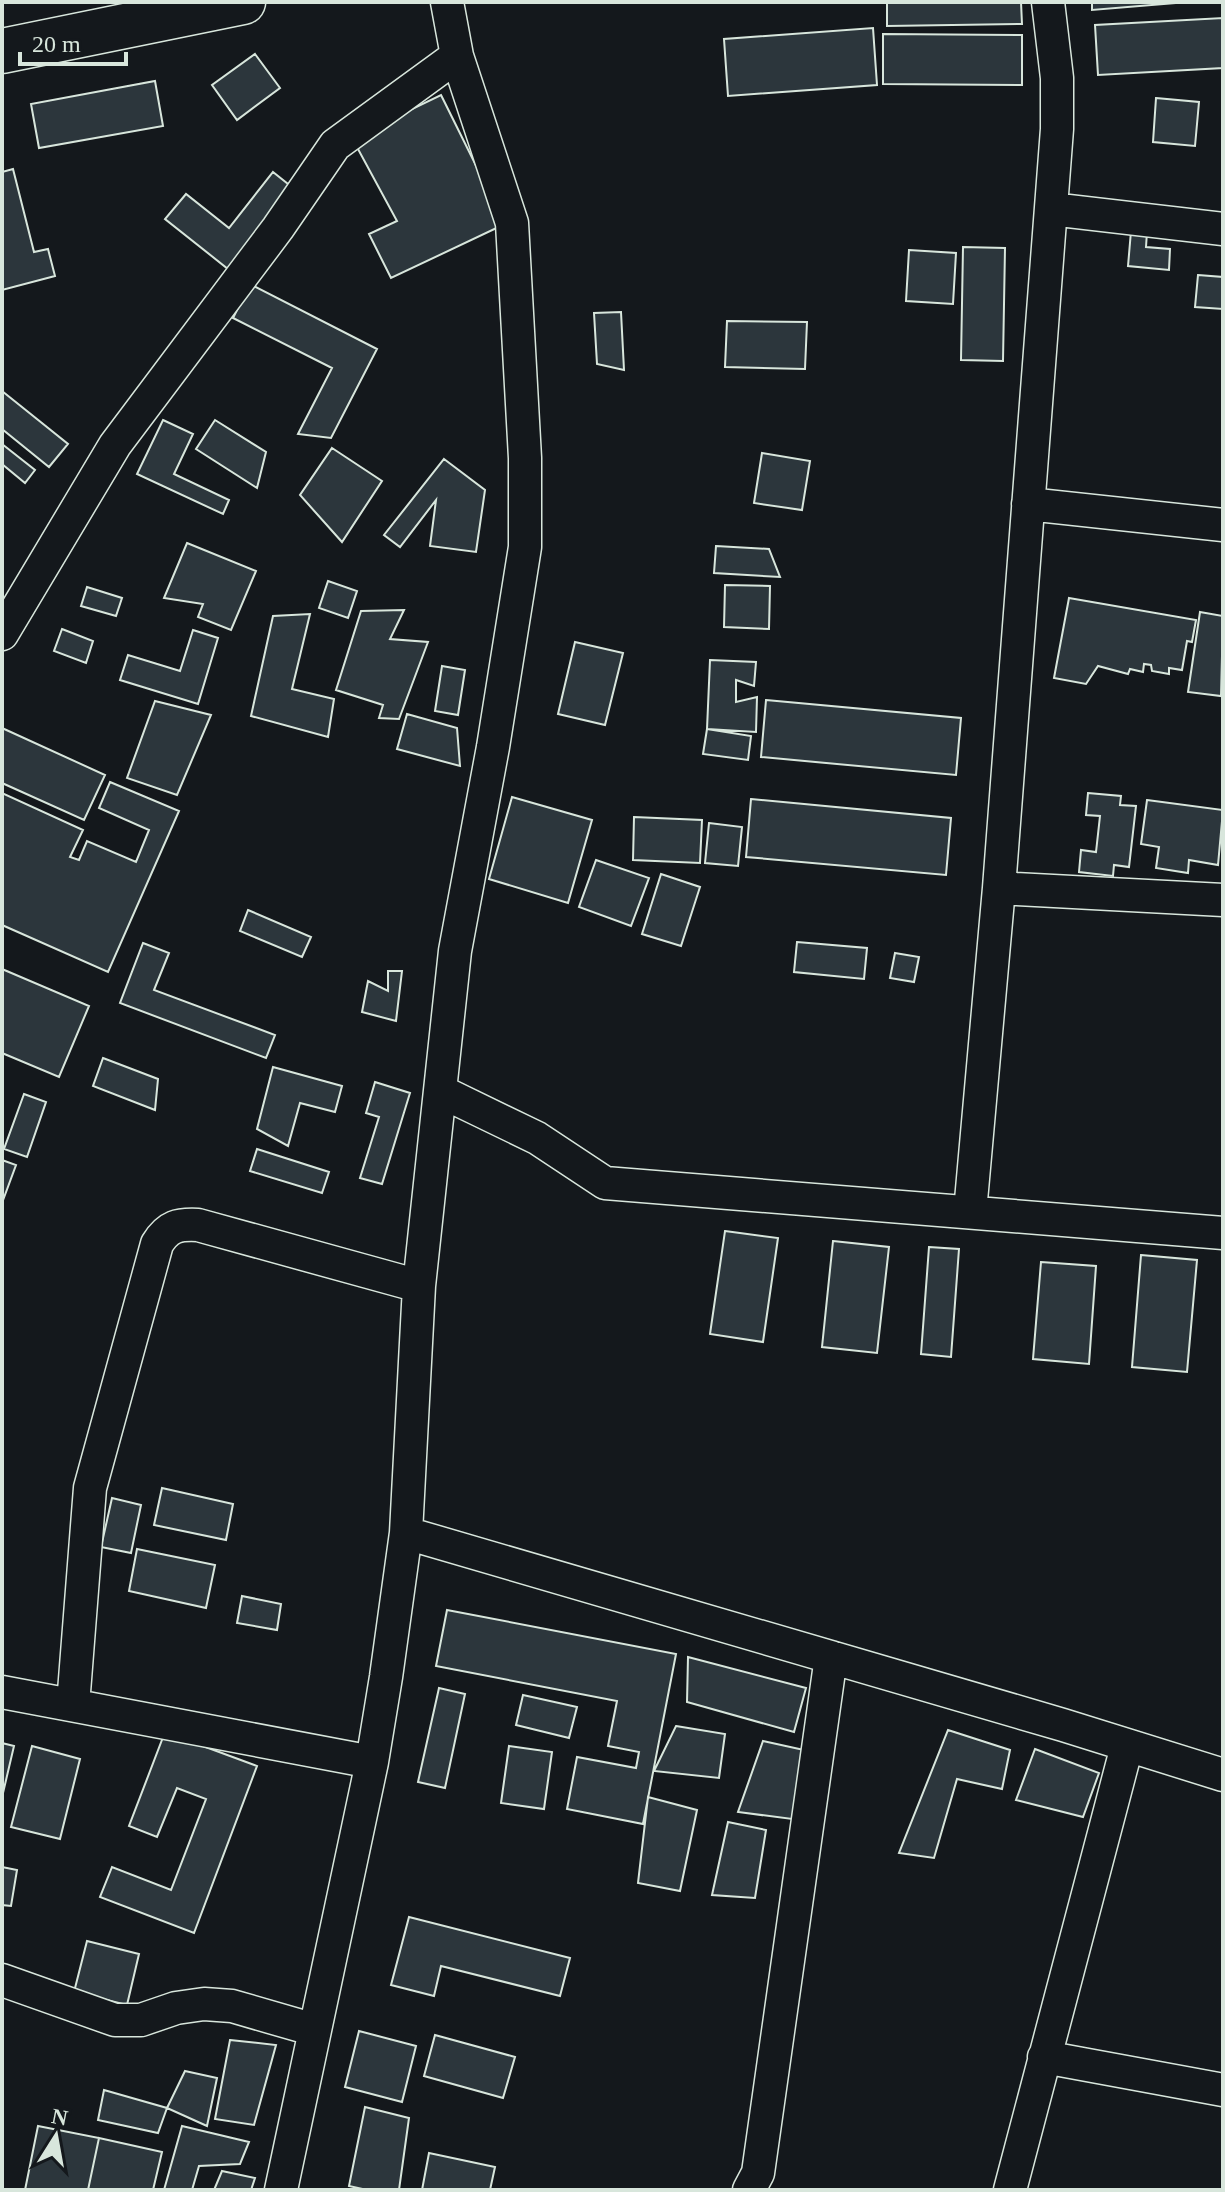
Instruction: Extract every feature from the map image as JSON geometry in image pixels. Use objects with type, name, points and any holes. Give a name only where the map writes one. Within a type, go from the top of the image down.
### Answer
[{"type":"main road","points":[[2,51],[243,2]]},
{"type":"street","points":[[281,2190],[372,1762],[406,1533],[419,1286],[455,951],[493,747],[525,547],[525,458],[512,223],[457,56],[447,2]]},
{"type":"street","points":[[970,1212],[999,888],[1057,129],[1057,78],[1048,2]]},
{"type":"street","points":[[2,634],[115,445],[278,228],[335,145],[457,56]]},
{"type":"street","points":[[1051,209],[1223,229]]},
{"type":"street","points":[[1028,504],[1223,525]]},
{"type":"street","points":[[999,888],[1223,900]]},
{"type":"street","points":[[440,1091],[537,1138],[605,1183],[1223,1233]]},
{"type":"street","points":[[73,1705],[90,1488],[157,1244],[166,1230],[181,1224],[198,1225],[419,1286]]},
{"type":"street","points":[[406,1533],[1223,1775]]},
{"type":"street","points":[[749,2190],[758,2173],[831,1657]]},
{"type":"street","points":[[2,1692],[372,1762]]},
{"type":"street","points":[[1010,2190],[1127,1746]]},
{"type":"street","points":[[2,1980],[115,2020],[141,2020],[176,2008],[204,2004],[232,2006],[315,2030]]},
{"type":"street","points":[[1044,2057],[1223,2090]]},
{"type":"building","points":[[887,2],[1021,2],[1022,24],[887,26]]},
{"type":"building","points":[[1092,2],[1188,2],[1092,10]]},
{"type":"building","points":[[1223,18],[1223,68],[1098,75],[1095,25]]},
{"type":"building","points":[[873,28],[877,85],[728,96],[724,39]]},
{"type":"building","points":[[883,34],[1022,35],[1022,85],[883,84]]},
{"type":"building","points":[[255,54],[280,88],[237,120],[212,85]]},
{"type":"building","points":[[155,81],[163,126],[39,148],[31,104]]},
{"type":"building","points":[[441,95],[505,224],[391,278],[369,234],[397,221],[352,138]]},
{"type":"building","points":[[1156,98],[1199,102],[1195,146],[1153,142]]},
{"type":"building","points":[[13,169],[34,252],[48,249],[55,276],[2,290],[2,172]]},
{"type":"building","points":[[273,172],[298,192],[233,273],[165,219],[186,194],[229,228]]},
{"type":"building","points":[[1131,231],[1147,232],[1146,247],[1170,249],[1169,270],[1128,266]]},
{"type":"building","points":[[963,247],[1005,248],[1003,361],[961,360]]},
{"type":"building","points":[[909,250],[956,253],[953,304],[906,301]]},
{"type":"building","points":[[1198,275],[1223,277],[1223,309],[1195,307]]},
{"type":"building","points":[[250,284],[377,349],[331,438],[298,434],[332,368],[233,318]]},
{"type":"building","points":[[621,312],[624,370],[597,364],[594,313]]},
{"type":"building","points":[[727,321],[807,322],[805,369],[725,367]]},
{"type":"building","points":[[2,391],[68,444],[49,467],[2,429]]},
{"type":"building","points":[[163,420],[193,434],[174,474],[229,500],[223,514],[137,474]]},
{"type":"building","points":[[215,420],[266,452],[257,488],[196,449]]},
{"type":"building","points":[[2,444],[35,470],[25,483],[2,464]]},
{"type":"building","points":[[332,448],[382,481],[342,542],[300,495]]},
{"type":"building","points":[[762,453],[810,461],[802,510],[754,503]]},
{"type":"building","points":[[444,459],[485,490],[476,552],[430,546],[436,500],[400,547],[384,535]]},
{"type":"building","points":[[187,543],[256,571],[231,630],[198,617],[203,604],[164,598]]},
{"type":"building","points":[[716,546],[769,549],[780,577],[714,573]]},
{"type":"building","points":[[328,581],[357,591],[348,618],[319,608]]},
{"type":"building","points":[[725,585],[770,586],[769,629],[724,627]]},
{"type":"building","points":[[87,587],[122,598],[116,616],[81,606]]},
{"type":"building","points":[[1069,598],[1196,620],[1192,642],[1187,641],[1182,670],[1169,668],[1169,674],[1152,671],[1151,665],[1144,664],[1143,672],[1130,669],[1128,674],[1098,666],[1086,684],[1054,678]]},
{"type":"building","points":[[404,610],[390,639],[428,642],[399,719],[379,718],[383,705],[336,690],[361,611]]},
{"type":"building","points":[[1200,612],[1223,616],[1221,696],[1188,692]]},
{"type":"building","points":[[310,614],[292,689],[334,699],[328,737],[251,716],[273,616]]},
{"type":"building","points":[[62,629],[93,641],[86,663],[54,651]]},
{"type":"building","points":[[193,630],[218,638],[198,704],[120,680],[128,655],[180,671]]},
{"type":"building","points":[[575,642],[623,653],[605,725],[558,714]]},
{"type":"building","points":[[710,660],[756,662],[754,686],[736,680],[736,702],[757,697],[756,732],[707,729]]},
{"type":"building","points":[[442,666],[465,670],[458,715],[435,711]]},
{"type":"building","points":[[766,700],[961,718],[956,775],[761,757]]},
{"type":"building","points":[[155,701],[211,715],[177,795],[127,778]]},
{"type":"building","points":[[407,714],[457,728],[460,766],[397,749]]},
{"type":"building","points":[[2,728],[105,775],[84,820],[2,783]]},
{"type":"building","points":[[707,729],[751,736],[748,760],[703,754]]},
{"type":"building","points":[[110,782],[179,811],[108,972],[2,925],[2,793],[83,830],[70,857],[79,860],[87,841],[136,862],[149,830],[99,808]]},
{"type":"building","points":[[1088,793],[1121,796],[1120,805],[1136,806],[1129,867],[1114,865],[1113,876],[1079,872],[1081,850],[1096,852],[1100,816],[1086,815]]},
{"type":"building","points":[[512,797],[592,820],[568,903],[489,879]]},
{"type":"building","points":[[751,799],[951,818],[946,875],[746,857]]},
{"type":"building","points":[[1147,800],[1223,810],[1218,865],[1189,860],[1188,873],[1156,868],[1159,847],[1141,844]]},
{"type":"building","points":[[634,817],[702,820],[700,863],[633,860]]},
{"type":"building","points":[[709,823],[742,827],[738,866],[705,863]]},
{"type":"building","points":[[596,860],[649,878],[631,926],[579,907]]},
{"type":"building","points":[[661,874],[700,887],[681,946],[642,934]]},
{"type":"building","points":[[248,910],[311,937],[302,957],[240,931]]},
{"type":"building","points":[[797,942],[867,948],[864,979],[794,972]]},
{"type":"building","points":[[143,943],[169,953],[154,990],[275,1035],[266,1058],[120,1003]]},
{"type":"building","points":[[895,953],[919,957],[914,982],[890,978]]},
{"type":"building","points":[[2,969],[89,1006],[59,1077],[2,1053]]},
{"type":"building","points":[[388,971],[402,971],[396,1021],[362,1012],[368,981],[388,991]]},
{"type":"building","points":[[103,1058],[158,1079],[155,1110],[93,1086]]},
{"type":"building","points":[[273,1067],[342,1086],[335,1112],[300,1103],[288,1146],[257,1129]]},
{"type":"building","points":[[375,1082],[410,1093],[382,1184],[360,1178],[379,1117],[366,1113]]},
{"type":"building","points":[[24,1094],[46,1102],[27,1157],[4,1149]]},
{"type":"building","points":[[257,1149],[329,1172],[322,1193],[250,1171]]},
{"type":"building","points":[[2,1160],[16,1165],[2,1203]]},
{"type":"building","points":[[725,1231],[778,1238],[763,1342],[710,1334]]},
{"type":"building","points":[[833,1241],[889,1247],[877,1353],[822,1347]]},
{"type":"building","points":[[929,1247],[959,1249],[951,1357],[921,1354]]},
{"type":"building","points":[[1141,1255],[1197,1260],[1187,1372],[1132,1367]]},
{"type":"building","points":[[1041,1262],[1096,1266],[1089,1364],[1033,1359]]},
{"type":"building","points":[[162,1488],[233,1504],[226,1540],[154,1525]]},
{"type":"building","points":[[112,1498],[141,1505],[131,1553],[101,1547]]},
{"type":"building","points":[[137,1549],[215,1565],[206,1608],[129,1591]]},
{"type":"building","points":[[242,1596],[281,1604],[277,1630],[237,1623]]},
{"type":"building","points":[[447,1610],[676,1654],[643,1824],[567,1809],[577,1757],[636,1768],[639,1752],[608,1746],[617,1701],[436,1666]]},
{"type":"building","points":[[688,1657],[806,1688],[794,1732],[687,1702]]},
{"type":"building","points":[[439,1688],[465,1694],[445,1788],[418,1782]]},
{"type":"building","points":[[523,1695],[577,1707],[569,1738],[516,1725]]},
{"type":"building","points":[[676,1726],[725,1734],[719,1778],[654,1771]]},
{"type":"building","points":[[948,1730],[1010,1750],[1002,1789],[957,1779],[934,1858],[899,1853]]},
{"type":"building","points":[[165,1732],[257,1766],[194,1933],[100,1897],[112,1867],[171,1890],[206,1799],[177,1788],[157,1837],[129,1826]]},
{"type":"building","points":[[763,1741],[804,1750],[792,1819],[738,1812]]},
{"type":"building","points":[[2,1743],[14,1746],[3,1793],[2,1793]]},
{"type":"building","points":[[32,1746],[80,1759],[60,1839],[11,1827]]},
{"type":"building","points":[[509,1746],[552,1752],[544,1809],[501,1803]]},
{"type":"building","points":[[1035,1749],[1099,1773],[1083,1817],[1016,1800]]},
{"type":"building","points":[[648,1797],[697,1810],[680,1891],[638,1883]]},
{"type":"building","points":[[728,1822],[766,1830],[755,1898],[712,1895]]},
{"type":"building","points":[[2,1867],[17,1870],[11,1906],[2,1905]]},
{"type":"building","points":[[409,1917],[570,1958],[560,1996],[441,1966],[434,1996],[391,1985]]},
{"type":"building","points":[[87,1941],[139,1954],[127,2005],[74,1992]]},
{"type":"building","points":[[359,2031],[416,2046],[402,2102],[345,2087]]},
{"type":"building","points":[[435,2035],[515,2057],[503,2098],[424,2076]]},
{"type":"building","points":[[230,2040],[276,2045],[254,2125],[215,2119]]},
{"type":"building","points":[[185,2071],[217,2078],[207,2126],[167,2108]]},
{"type":"building","points":[[104,2090],[167,2108],[158,2133],[98,2120]]},
{"type":"building","points":[[365,2107],[409,2118],[399,2190],[367,2190],[349,2186]]},
{"type":"building","points":[[38,2126],[99,2138],[88,2190],[25,2190]]},
{"type":"building","points":[[182,2126],[249,2142],[240,2164],[199,2166],[192,2190],[164,2190]]},
{"type":"building","points":[[99,2138],[162,2152],[153,2190],[88,2190]]},
{"type":"building","points":[[429,2153],[495,2167],[490,2190],[422,2190]]},
{"type":"building","points":[[222,2171],[255,2178],[251,2190],[214,2190]]}]
